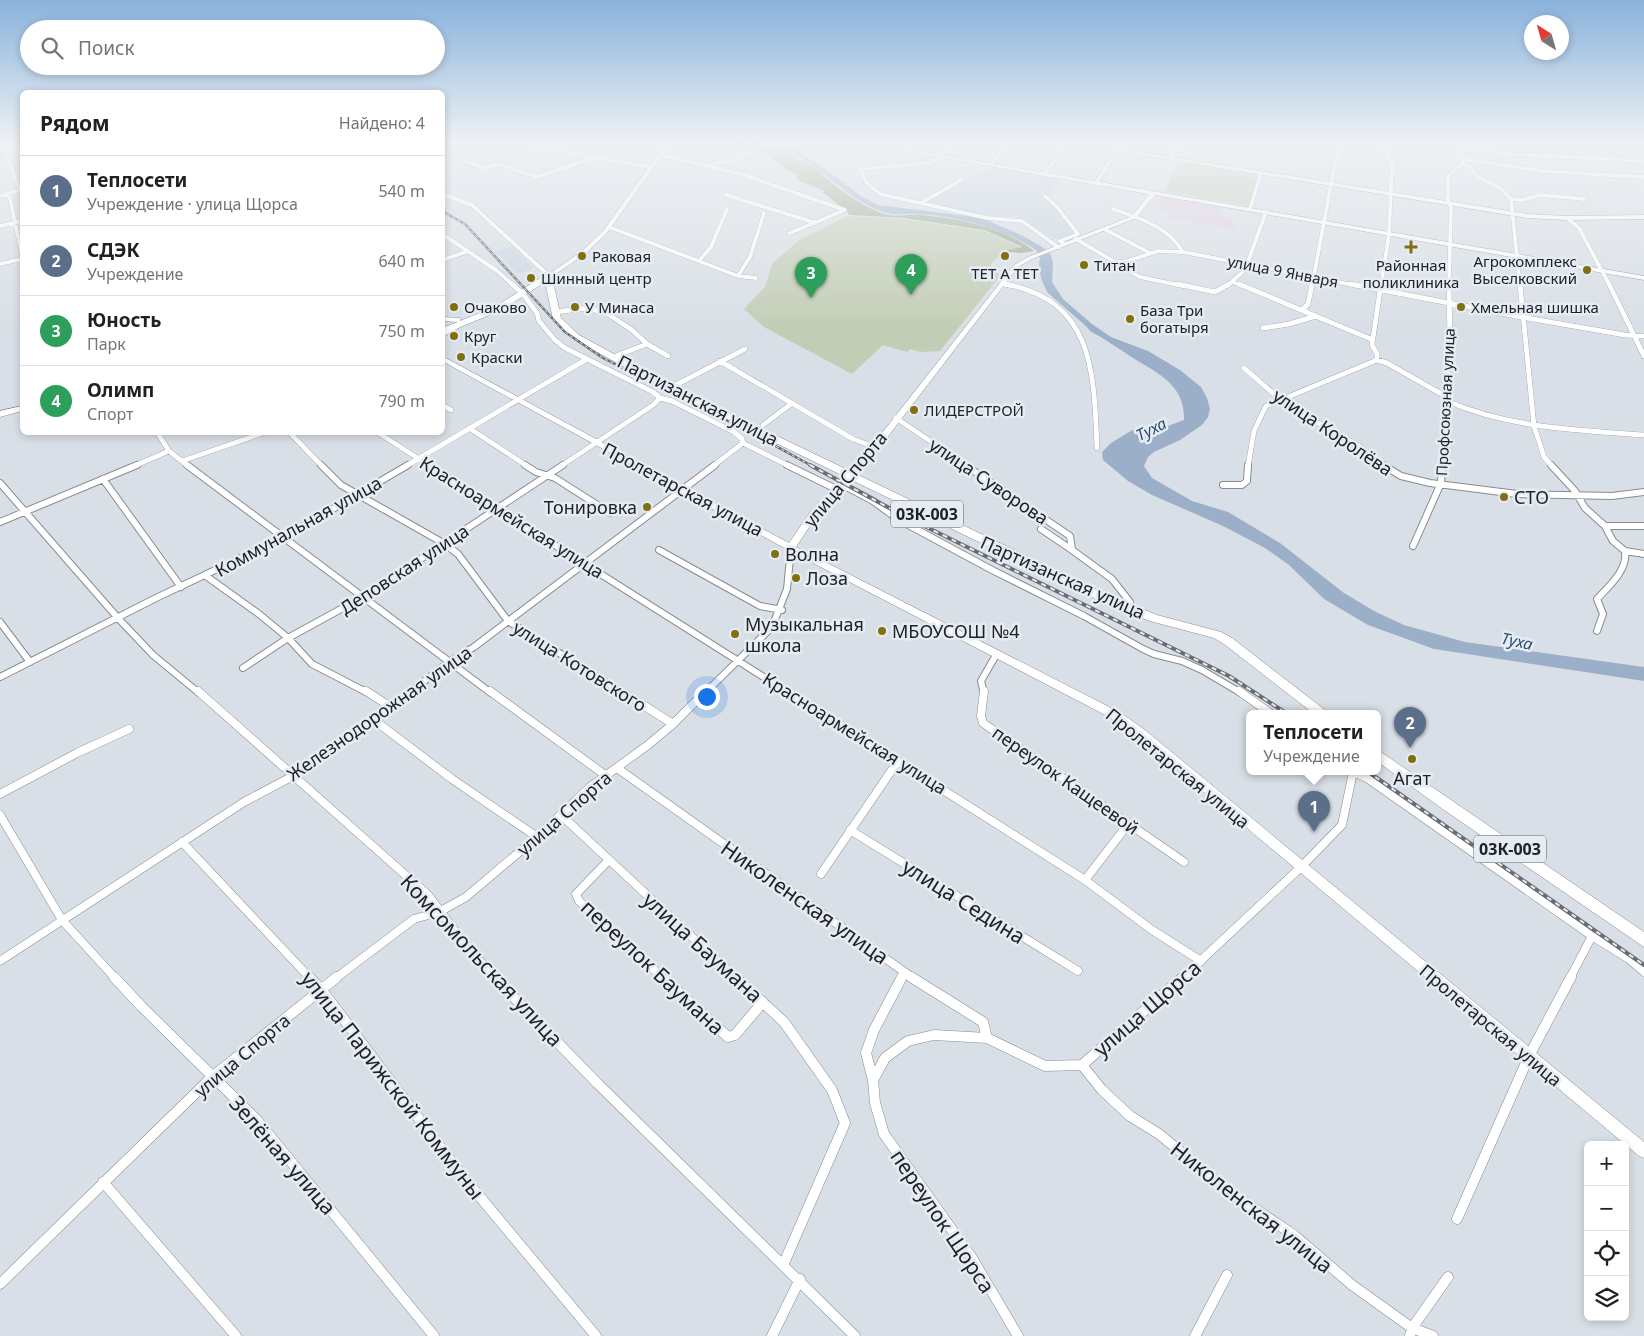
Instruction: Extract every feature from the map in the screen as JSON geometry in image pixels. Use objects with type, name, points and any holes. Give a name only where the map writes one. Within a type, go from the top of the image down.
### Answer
[{"type":"main road","points":[[445,329],[509,302],[531,289],[582,253],[609,227],[625,204]]},
{"type":"main road","points":[[1134,217],[1144,204]]},
{"type":"main road","points":[[1224,204],[1644,278]]},
{"type":"main road","points":[[1451,204],[1512,214],[1567,218],[1644,217]]},
{"type":"main road","name":"улица Спорта","points":[[792,548],[797,536],[875,447],[1016,266],[1061,245],[1134,217]]},
{"type":"main road","points":[[548,277],[550,293]]},
{"type":"main road","points":[[531,289],[546,289],[550,293]]},
{"type":"main road","name":"Партизанская улица","points":[[550,293],[557,319],[576,337],[613,358],[850,476],[1129,610],[1217,635],[1228,641],[1317,710]]},
{"type":"main road","points":[[445,320],[460,322]]},
{"type":"main road","name":"Пролетарская улица","points":[[445,360],[792,548],[996,655],[1078,694],[1117,716],[1141,733],[1301,868],[1644,1151]]},
{"type":"main road","points":[[0,414],[20,409]]},
{"type":"main road","name":"03К-003","points":[[1381,757],[1448,806],[1644,940]]},
{"type":"street","points":[[12,204],[20,244]]},
{"type":"street","points":[[472,204],[548,277]]},
{"type":"street","points":[[754,204],[817,223]]},
{"type":"street","points":[[790,233],[845,210],[832,204]]},
{"type":"street","points":[[925,204],[987,218],[1022,220],[1061,245],[1060,241],[1078,234],[1055,204]]},
{"type":"street","points":[[1250,209],[1252,204]]},
{"type":"street","points":[[1302,310],[1308,304],[1326,204]]},
{"type":"street","points":[[1376,360],[1377,354],[1372,345],[1389,234],[1390,204]]},
{"type":"street","name":"Профсоюзная улица","points":[[1413,546],[1424,524],[1436,490],[1441,484],[1450,346],[1449,244],[1451,207],[1449,204]]},
{"type":"street","points":[[1511,204],[1521,317],[1534,426],[1544,457],[1578,495],[1585,508],[1605,526],[1613,541],[1625,551],[1644,554]]},
{"type":"street","points":[[699,261],[711,247],[727,209]]},
{"type":"street","points":[[1112,209],[1163,228],[1180,245],[1183,252]]},
{"type":"street","points":[[1076,239],[1140,277],[1215,292],[1233,282],[1245,270],[1266,212]]},
{"type":"street","points":[[738,276],[750,257],[764,213]]},
{"type":"street","points":[[1567,218],[1579,228],[1644,356]]},
{"type":"street","points":[[0,226],[20,221]]},
{"type":"street","points":[[609,227],[738,276],[756,278]]},
{"type":"street","name":"улица 9 Января","points":[[1104,229],[1150,252],[1183,252],[1521,317],[1634,336],[1644,336]]},
{"type":"street","name":"Партизанская улица","points":[[445,236],[455,241],[466,252],[472,253],[496,270],[523,294],[539,321],[555,340],[587,359],[653,392],[660,398],[672,401],[734,432],[742,439],[743,443],[873,502],[899,520],[1154,654],[1182,661],[1210,674],[1244,694],[1266,710]]},
{"type":"street","points":[[445,259],[466,252]]},
{"type":"street","points":[[1113,262],[1128,261],[1150,252]]},
{"type":"street","points":[[0,264],[20,259]]},
{"type":"street","points":[[1233,282],[1373,340]]},
{"type":"street","points":[[1003,284],[1037,292],[1051,301],[1072,321],[1081,336],[1088,361],[1097,448]]},
{"type":"street","points":[[555,312],[589,308],[594,312],[608,314],[632,330],[647,344],[668,356]]},
{"type":"street","points":[[1263,328],[1289,324],[1316,316]]},
{"type":"street","points":[[613,358],[647,344]]},
{"type":"street","points":[[670,388],[745,349]]},
{"type":"street","name":"Коммунальная улица","points":[[0,677],[117,617],[283,538],[587,359]]},
{"type":"street","points":[[1223,486],[1242,485],[1247,481],[1248,462],[1259,415],[1266,406],[1376,360],[1386,363],[1470,411],[1534,426],[1644,435]]},
{"type":"street","points":[[720,361],[854,439],[875,447]]},
{"type":"street","name":"улица Королёва","points":[[1244,368],[1288,406],[1359,446],[1391,471],[1401,476],[1430,483],[1518,494],[1612,496],[1644,492]]},
{"type":"street","name":"Деповская улица","points":[[243,668],[288,638],[363,597],[445,544],[660,398]]},
{"type":"street","points":[[763,424],[791,404]]},
{"type":"street","points":[[445,407],[451,410]]},
{"type":"street","name":"улица Суворова","points":[[896,418],[1070,536],[1072,550]]},
{"type":"street","points":[[469,428],[536,472],[556,478],[610,513]]},
{"type":"street","points":[[159,435],[169,451],[182,462],[448,662],[605,775]]},
{"type":"street","points":[[182,462],[258,435]]},
{"type":"street","name":"улица Котовского","points":[[292,435],[340,485],[445,544],[458,554],[508,621],[673,724]]},
{"type":"street","name":"Красноармейская улица","points":[[382,435],[1085,880],[1152,930],[1201,961]]},
{"type":"street","name":"Железнодорожная улица","points":[[0,961],[244,802],[293,776],[374,720],[448,662],[474,647],[743,443]]},
{"type":"street","points":[[0,522],[169,451]]},
{"type":"street","points":[[103,479],[181,587]]},
{"type":"street","name":"Комсомольская улица","points":[[2,487],[153,655],[202,695],[428,895],[439,912],[507,990],[605,1092],[784,1263],[855,1336]]},
{"type":"street","points":[[1605,526],[1644,526]]},
{"type":"street","name":"улица Суворова","points":[[1042,529],[1112,579],[1130,602],[1129,610]]},
{"type":"street","name":"улица Спорта","points":[[0,1284],[212,1077],[321,989],[414,919],[439,912],[466,897],[605,775],[648,745],[673,724],[772,628],[782,610],[792,561],[792,548]]},
{"type":"street","points":[[659,550],[760,606],[782,610]]},
{"type":"street","points":[[1597,631],[1602,614],[1597,599],[1616,579],[1626,558],[1625,551]]},
{"type":"street","points":[[206,576],[259,614],[288,638],[312,664],[391,706]]},
{"type":"street","points":[[0,622],[30,662]]},
{"type":"street","name":"переулок Кащеевой","points":[[996,655],[982,681],[985,695],[981,716],[983,723],[1184,862]]},
{"type":"street","points":[[374,720],[452,779],[537,836]]},
{"type":"street","points":[[0,794],[76,752],[129,729]]},
{"type":"street","points":[[821,874],[898,761]]},
{"type":"street","name":"Николенская улица","points":[[617,768],[904,972],[983,1022],[987,1038]]},
{"type":"street","name":"улица Щорса","points":[[872,1080],[885,1058],[908,1041],[934,1035],[987,1038],[1045,1066],[1082,1065],[1201,961],[1301,868],[1342,825],[1351,775]]},
{"type":"street","points":[[1360,775],[1367,778],[1592,936],[1629,959],[1644,972]]},
{"type":"street","name":"Зелёная улица","points":[[0,815],[62,920],[141,1006],[256,1119],[434,1336]]},
{"type":"street","name":"улица Баумана","points":[[561,815],[608,861],[784,1022],[832,1090],[845,1123],[784,1263]]},
{"type":"street","points":[[1085,880],[1129,823]]},
{"type":"street","name":"улица Седина","points":[[850,830],[1078,971]]},
{"type":"street","name":"улица Парижской Коммуны","points":[[182,842],[321,989],[460,1173],[596,1336]]},
{"type":"street","name":"переулок Баумана","points":[[608,861],[576,894],[579,901],[728,1037],[735,1035],[763,1002]]},
{"type":"street","points":[[1458,1219],[1529,1056],[1592,936]]},
{"type":"street","points":[[872,1080],[866,1053],[874,1030],[904,972]]},
{"type":"street","name":"Николенская улица","points":[[1082,1065],[1102,1090],[1130,1116],[1159,1134],[1226,1189],[1295,1236],[1411,1332],[1434,1336]]},
{"type":"street","name":"переулок Щорса","points":[[872,1080],[875,1103],[884,1134],[972,1258],[1018,1336]]},
{"type":"street","points":[[104,1182],[236,1336]]},
{"type":"street","points":[[1195,1336],[1227,1275]]},
{"type":"street","points":[[1411,1332],[1448,1277]]},
{"type":"street","points":[[772,1336],[800,1279]]},
{"type":"shaded area","points":[[935,204],[1053,204],[1074,234],[1055,239],[1018,217],[954,211]]},
{"type":"shaded area","points":[[1206,204],[1222,207],[1219,216],[1233,219],[1232,223],[1235,224],[1233,229],[1172,219],[1168,217],[1171,212],[1159,209],[1160,206],[1157,205]]},
{"type":"shaded area","points":[[512,247],[534,268],[517,274],[496,251]]},
{"type":"green space","points":[[838,204],[862,204],[881,213],[896,216],[923,215],[981,225],[1009,236],[1034,251],[1008,252],[1007,250],[1023,247],[984,230],[904,218],[849,215]]},
{"type":"green space","points":[[847,216],[904,219],[984,231],[1023,248],[1006,250],[990,265],[1000,276],[940,351],[921,352],[910,349],[907,352],[883,345],[852,374],[764,327],[744,309],[765,287],[772,264],[798,241]]},
{"type":"water","name":"Туха","points":[[866,204],[982,218],[1023,236],[1044,248],[1051,255],[1053,264],[1052,282],[1063,299],[1092,324],[1111,337],[1148,351],[1180,370],[1201,387],[1210,409],[1208,417],[1202,425],[1180,440],[1154,452],[1148,457],[1144,466],[1152,478],[1192,501],[1228,512],[1280,543],[1344,593],[1374,611],[1404,625],[1465,642],[1644,667],[1644,681],[1434,649],[1368,625],[1324,599],[1289,565],[1265,548],[1223,526],[1152,495],[1128,481],[1103,460],[1102,452],[1111,443],[1134,429],[1168,426],[1184,420],[1180,398],[1169,382],[1161,375],[1090,331],[1048,293],[1041,276],[1040,258],[1036,250],[1023,242],[995,230],[966,221],[921,214],[891,214]]},
{"type":"railway","points":[[445,213],[465,224],[565,332],[603,358],[752,433],[812,466]]},
{"type":"railway","points":[[810,465],[904,516],[1229,676],[1281,710]]},
{"type":"railway","points":[[1373,775],[1644,965]]},
{"type":"place","name":"Районная поликлиника","points":[[1411,247]]},
{"type":"place","name":"Раковая","points":[[582,256]]},
{"type":"place","name":"ТЕТ А ТЕТ","points":[[1005,256]]},
{"type":"place","name":"Титан","points":[[1084,265]]},
{"type":"place","name":"Агрокомплекс Выселковский","points":[[1587,270]]},
{"type":"place","name":"Шинный центр","points":[[531,278]]},
{"type":"place","name":"Олимп","points":[[911,295]]},
{"type":"place","name":"Юность","points":[[811,298]]},
{"type":"place","name":"Очаково","points":[[454,307]]},
{"type":"place","name":"У Минаса","points":[[575,307]]},
{"type":"place","name":"Хмельная шишка","points":[[1461,307]]},
{"type":"place","name":"База Три богатыря","points":[[1130,319]]},
{"type":"place","name":"Круг","points":[[454,336]]},
{"type":"place","name":"Краски","points":[[461,357]]},
{"type":"place","name":"ЛИДЕРСТРОЙ","points":[[914,410]]},
{"type":"place","name":"СТО","points":[[1504,497]]},
{"type":"place","name":"Тонировка","points":[[647,507]]},
{"type":"place","name":"Волна","points":[[775,554]]},
{"type":"place","name":"Лоза","points":[[796,578]]},
{"type":"place","name":"МБОУСОШ №4","points":[[882,631]]},
{"type":"place","name":"Музыкальная школа","points":[[735,634]]},
{"type":"place","name":"СДЭК","points":[[1410,748]]},
{"type":"place","name":"Агат","points":[[1412,759]]},
{"type":"place","name":"Теплосети","points":[[1314,832]]}]
